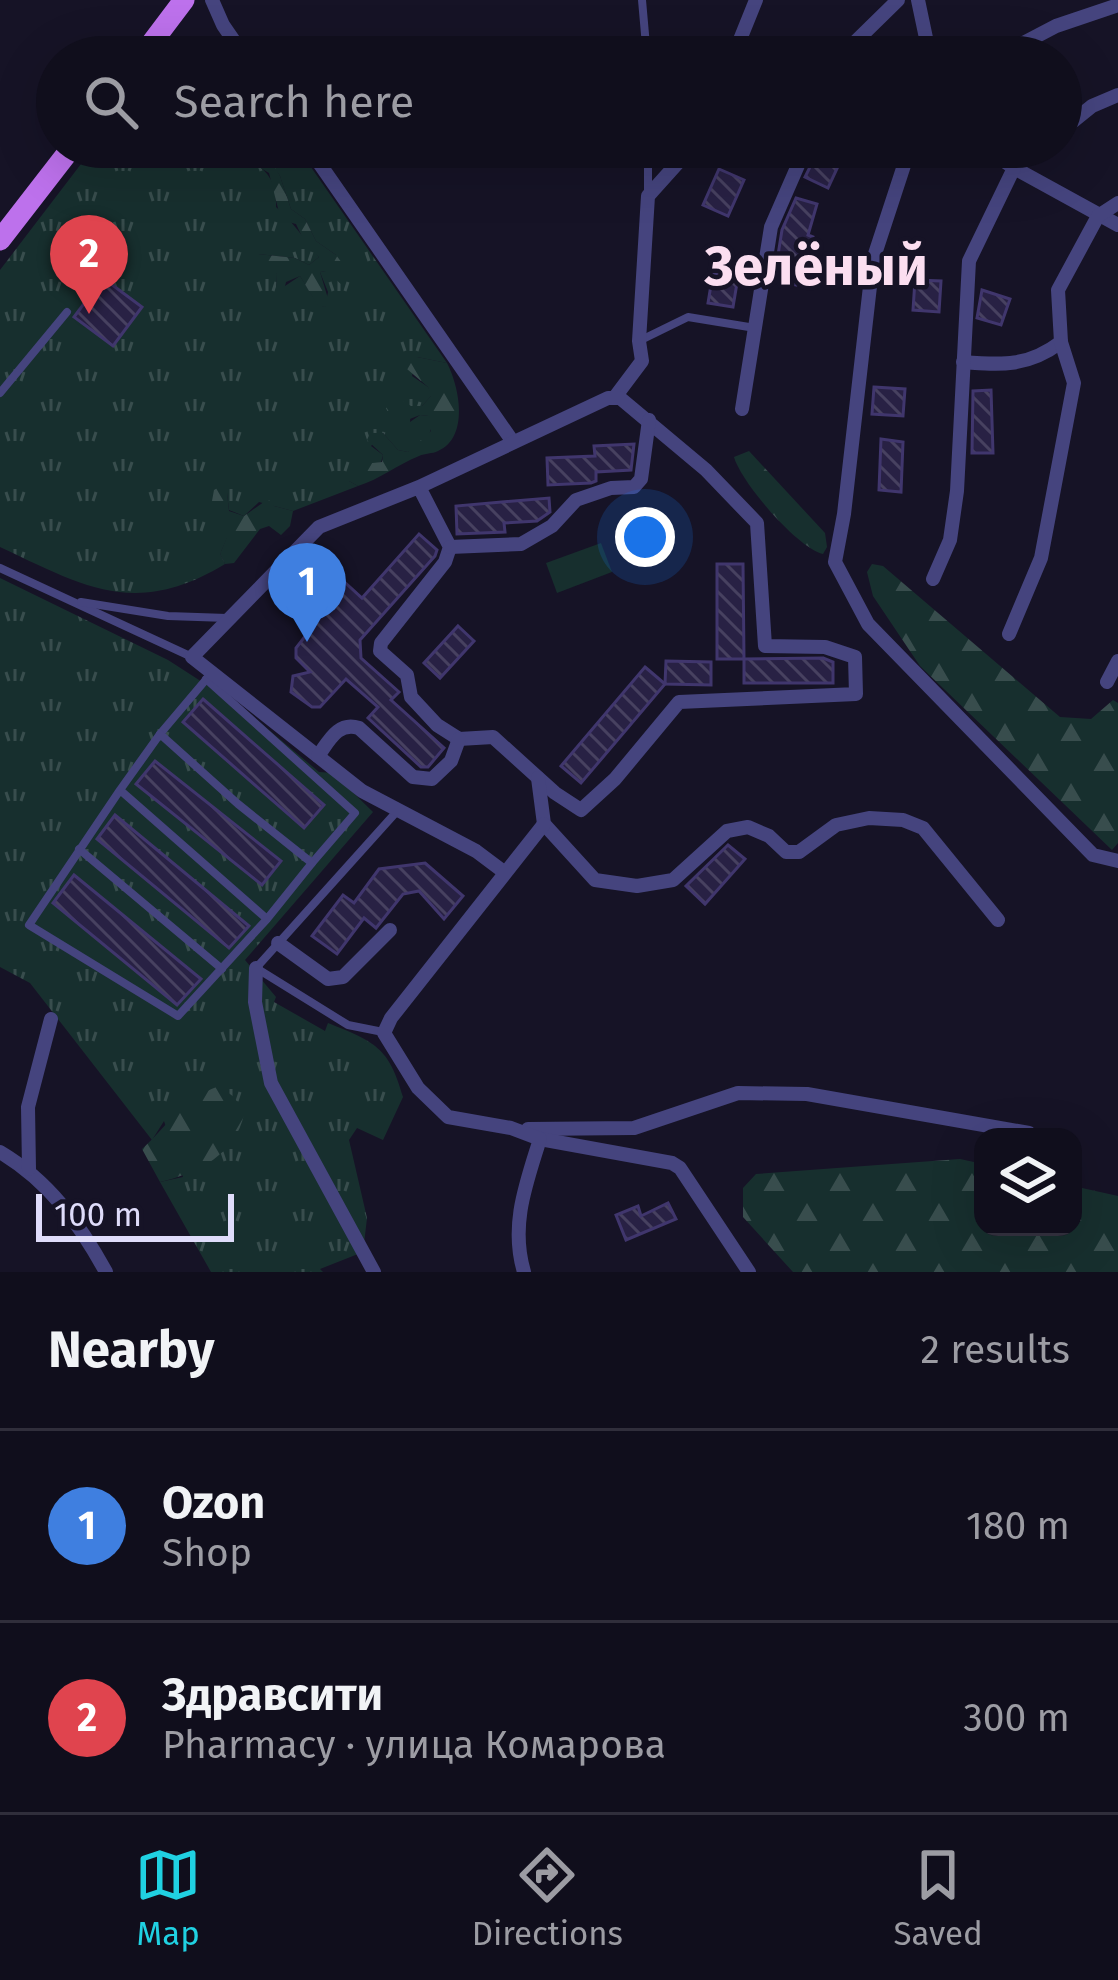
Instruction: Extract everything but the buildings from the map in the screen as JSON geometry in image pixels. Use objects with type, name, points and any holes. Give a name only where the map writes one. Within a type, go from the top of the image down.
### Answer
[{"type":"main road","points":[[156,36],[184,0]]},
{"type":"main road","points":[[0,240],[55,168]]},
{"type":"street","points":[[212,0],[231,36]]},
{"type":"street","points":[[861,36],[898,0]]},
{"type":"street","points":[[918,0],[926,36]]},
{"type":"street","points":[[742,36],[756,5]]},
{"type":"street","points":[[1037,36],[1118,5]]},
{"type":"street","points":[[1082,114],[1118,95]]},
{"type":"street","points":[[323,168],[513,442]]},
{"type":"street","points":[[504,872],[476,851],[362,791],[209,676],[191,657],[319,527],[418,488],[615,397],[642,361],[639,340],[648,196],[673,168]]},
{"type":"street","points":[[742,409],[771,227],[797,168]]},
{"type":"street","points":[[903,168],[873,260],[835,562],[868,624],[1093,856],[1118,861]]},
{"type":"street","points":[[933,579],[950,540],[958,491],[969,261],[1014,168],[1118,225]]},
{"type":"street","points":[[1009,634],[1041,558],[1074,383],[1061,343],[1060,280],[1098,216],[1118,203]]},
{"type":"street","points":[[963,362],[1021,364],[1061,343]]},
{"type":"street","points":[[418,488],[450,547],[445,562],[380,648],[407,675],[411,697],[437,725],[459,740],[493,737],[581,810],[615,778],[679,701],[856,694],[855,657],[825,647],[765,646],[757,524],[706,470],[615,397]]},
{"type":"street","points":[[450,547],[521,544],[552,526],[576,500],[611,488],[634,487],[640,479],[649,420]]},
{"type":"street","points":[[1107,682],[1118,661]]},
{"type":"street","points":[[318,756],[339,729],[350,725],[412,776],[432,779],[451,761],[459,740]]},
{"type":"street","points":[[538,778],[544,824],[595,880],[637,886],[674,880],[727,831],[748,827],[770,836],[786,852],[799,852],[836,824],[869,818],[903,820],[923,828],[998,920]]},
{"type":"street","points":[[544,824],[384,1033],[418,1088],[448,1117],[511,1128],[634,1128],[737,1093],[807,1094],[1001,1128]]},
{"type":"street","points":[[278,943],[328,979],[343,977],[390,930]]},
{"type":"street","points":[[256,968],[255,1002],[272,1083],[374,1272]]},
{"type":"street","points":[[29,1169],[28,1108],[51,1019]]},
{"type":"street","points":[[511,1128],[540,1139],[672,1163],[683,1172],[749,1272]]},
{"type":"street","points":[[524,1272],[517,1226],[540,1139]]},
{"type":"street","points":[[0,1152],[29,1169],[62,1202],[106,1272]]},
{"type":"lane","points":[[642,0],[645,36]]},
{"type":"lane","points":[[648,168],[648,196]]},
{"type":"lane","points":[[1030,176],[1032,168]]},
{"type":"lane","points":[[0,393],[67,312]]},
{"type":"lane","points":[[639,340],[688,316],[755,328]]},
{"type":"lane","points":[[0,568],[191,657]]},
{"type":"lane","points":[[68,600],[168,616],[229,619]]},
{"type":"lane","points":[[209,676],[356,813],[178,1016],[29,925],[160,734],[209,676]]},
{"type":"lane","points":[[160,734],[312,863]]},
{"type":"lane","points":[[120,790],[267,919]]},
{"type":"lane","points":[[384,1033],[348,1024],[256,968],[400,808]]},
{"type":"lane","points":[[79,849],[222,969]]},
{"type":"green space","points":[[78,168],[261,168],[274,189],[276,207],[319,257],[309,265],[295,258],[258,254],[277,274],[276,292],[300,276],[318,305],[325,307],[328,292],[320,272],[326,271],[336,255],[316,241],[305,219],[291,209],[275,168],[312,168],[447,363],[417,357],[412,376],[432,395],[422,406],[411,406],[410,422],[420,415],[429,416],[430,432],[408,452],[398,450],[383,433],[371,446],[383,455],[381,462],[349,481],[358,486],[293,511],[259,502],[244,516],[229,510],[227,493],[227,538],[220,554],[225,564],[193,580],[137,593],[111,591],[58,574],[0,547],[0,270]]},
{"type":"green space","points":[[261,168],[275,168],[291,209],[348,271],[342,285],[326,271],[320,272],[329,302],[325,307],[318,306],[300,276],[286,282],[281,302],[275,301],[277,274],[257,266],[254,259],[258,254],[295,258],[309,265],[319,257],[296,224],[281,220],[269,173]]},
{"type":"green space","points":[[417,357],[447,363],[458,397],[455,435],[438,451],[358,486],[349,481],[354,465],[382,462],[383,455],[367,440],[370,433],[383,433],[398,450],[408,452],[431,431],[429,416],[402,422],[386,408],[402,400],[422,406],[431,396],[428,387],[407,369]]},
{"type":"green space","points":[[749,451],[825,533],[823,554],[785,527],[747,482],[734,457]]},
{"type":"green space","points":[[221,486],[229,511],[244,516],[268,499],[274,506],[293,511],[290,526],[281,535],[269,526],[260,529],[234,563],[225,564],[220,554],[227,537],[212,501],[214,490]]},
{"type":"green space","points":[[601,543],[612,572],[557,593],[546,563]]},
{"type":"green space","points":[[872,564],[883,566],[1060,717],[1091,719],[1113,700],[1118,703],[1118,843],[1112,850],[920,666],[873,596],[867,572]]},
{"type":"green space","points":[[0,578],[168,660],[244,709],[319,772],[333,773],[373,812],[245,960],[276,997],[274,1002],[325,1031],[328,1023],[369,1042],[386,1057],[398,1080],[403,1097],[383,1140],[357,1128],[349,1140],[367,1218],[363,1252],[320,1269],[323,1272],[211,1272],[160,1182],[183,1177],[164,1121],[152,1140],[30,983],[0,967]]},
{"type":"green space","points":[[219,1086],[234,1097],[244,1114],[233,1140],[201,1167],[160,1182],[142,1149],[184,1106]]},
{"type":"green space","points":[[960,1159],[974,1162],[974,1236],[1082,1236],[1082,1188],[1118,1196],[1118,1272],[793,1272],[743,1217],[743,1188],[756,1174]]},
{"type":"place","name":"Здравсити","points":[[89,314]]},
{"type":"place","name":"Ozon","points":[[307,642]]},
{"type":"district","name":"Зелёный","points":[[816,266]]}]
